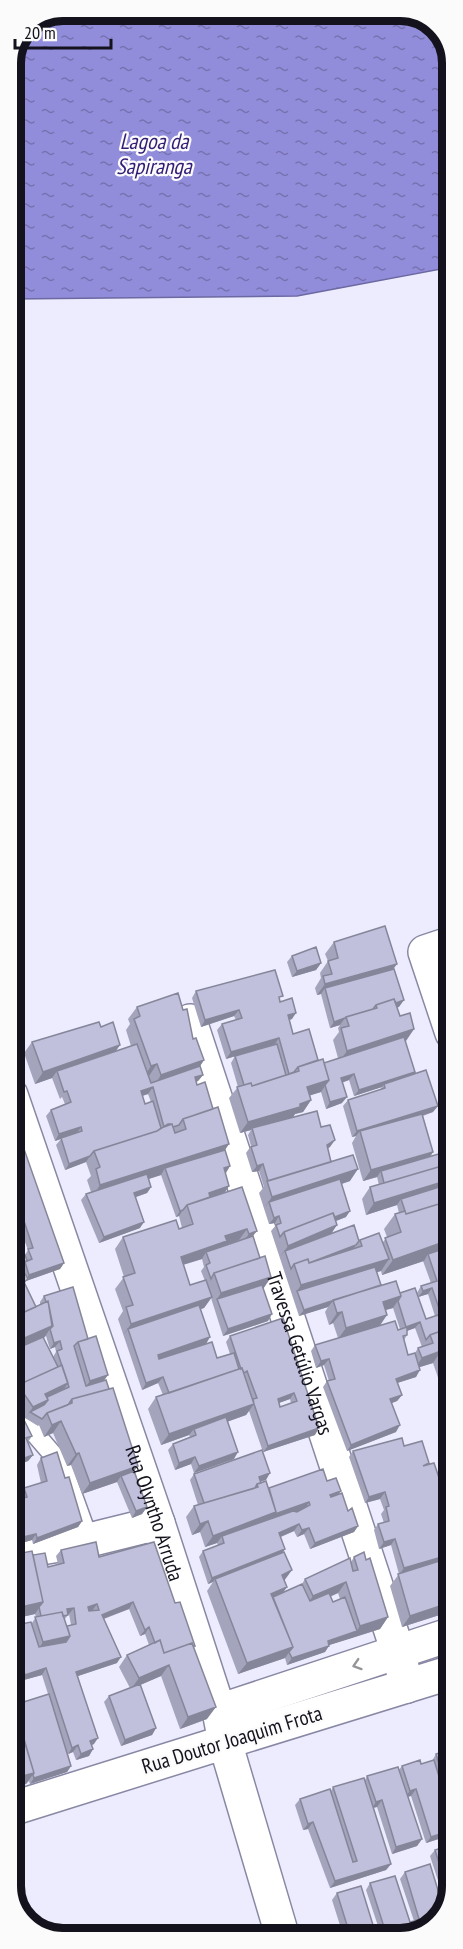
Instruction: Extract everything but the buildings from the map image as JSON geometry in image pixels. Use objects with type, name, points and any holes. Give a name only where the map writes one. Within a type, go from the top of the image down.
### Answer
[{"type":"street","points":[[438,947],[442,972]]},
{"type":"street","name":"Travessa Getúlio Vargas","points":[[190,1021],[399,1652],[407,1686]]},
{"type":"street","name":"Rua Olyntho Arruda","points":[[21,1124],[158,1523],[222,1726],[280,1928]]},
{"type":"street","points":[[21,1551],[89,1540],[158,1523]]},
{"type":"street","name":"Rua Doutor Joaquim Frota","points":[[21,1805],[222,1726],[399,1652],[442,1637]]},
{"type":"street","name":"Rua Doutor Joaquim Frota","points":[[222,1726],[407,1686],[442,1675]]},
{"type":"lane","points":[[21,1417],[62,1465],[89,1540]]},
{"type":"water","name":"Lagoa da Sapiranga","points":[[63,21],[403,21],[416,24],[428,31],[440,50],[442,63],[442,269],[297,296],[21,299],[21,63],[24,47],[33,33],[47,24]]}]
